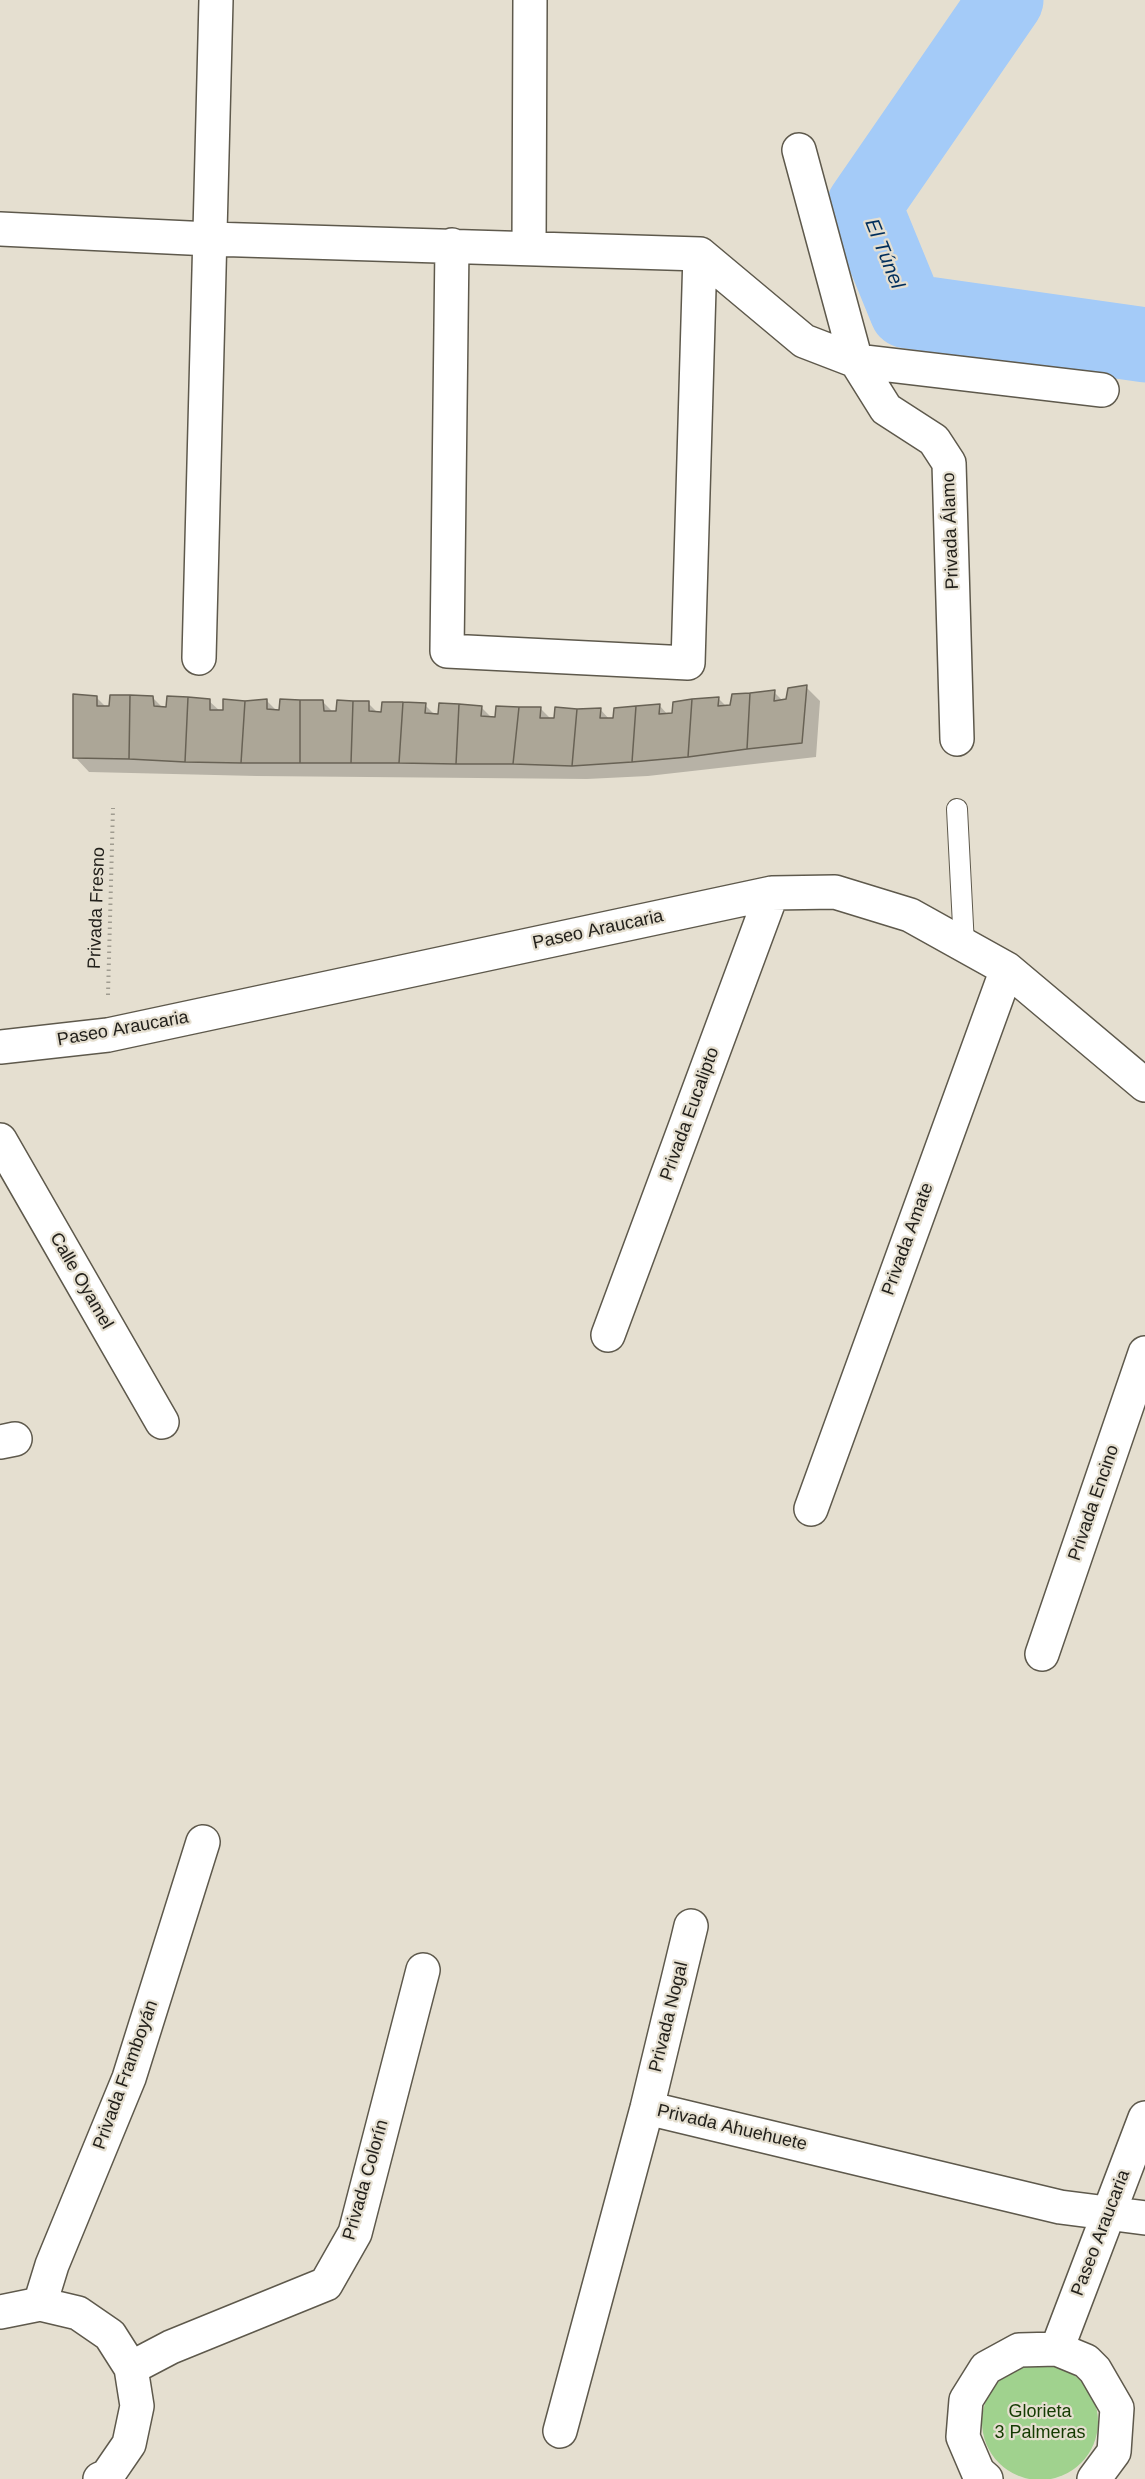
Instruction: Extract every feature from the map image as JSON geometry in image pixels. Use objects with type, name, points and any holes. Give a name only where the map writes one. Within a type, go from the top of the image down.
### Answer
[{"type":"street","points":[[199,658],[216,0]]},
{"type":"street","points":[[529,247],[530,0]]},
{"type":"street","name":"Privada Álamo","points":[[799,150],[856,361],[886,409],[934,440],[950,463],[957,740]]},
{"type":"street","points":[[0,229],[210,239],[700,254],[804,340],[856,361],[1102,390]]},
{"type":"street","points":[[452,245],[447,651],[688,663],[700,254]]},
{"type":"street","name":"Paseo Araucaria","points":[[0,1047],[108,1035],[772,892],[835,892],[910,915],[1007,969],[1145,1085]]},
{"type":"street","name":"Privada Eucalipto","points":[[608,1335],[772,892]]},
{"type":"street","name":"Privada Amate","points":[[811,1509],[1007,969]]},
{"type":"street","name":"Calle Oyamel","points":[[0,1140],[162,1422]]},
{"type":"street","name":"Privada Encino","points":[[1042,1654],[1145,1353]]},
{"type":"street","name":"Privada Framboyán","points":[[40,2304],[52,2265],[129,2078],[203,1842]]},
{"type":"street","name":"Privada Nogal","points":[[647,2108],[691,1926]]},
{"type":"street","name":"Privada Colorín","points":[[131,2368],[171,2347],[326,2284],[354,2233],[423,1970]]},
{"type":"street","name":"Privada Ahuehuete","points":[[560,2432],[647,2108],[1060,2207],[1145,2218]]},
{"type":"street","name":"Paseo Araucaria","points":[[1057,2349],[1145,2118]]},
{"type":"street","points":[[0,2312],[40,2304],[78,2313],[110,2335],[131,2368],[137,2406],[129,2444],[106,2478]]},
{"type":"street","points":[[986,2479],[978,2472],[963,2437],[966,2400],[986,2368],[1019,2350],[1057,2349],[1086,2361],[1095,2370],[1117,2408],[1114,2452],[1094,2479]]},
{"type":"lane","points":[[957,809],[964,945]]},
{"type":"path","name":"Privada Fresno","points":[[108,997],[113,808]]},
{"type":"green space","name":"Glorieta 3 Palmeras","points":[[1040,2364],[1062,2368],[1081,2381],[1094,2400],[1098,2422],[1094,2444],[1081,2463],[1062,2476],[1040,2480],[1018,2476],[999,2463],[986,2444],[982,2422],[986,2400],[999,2381],[1018,2368]]},
{"type":"building","points":[[807,685],[802,743],[747,749],[750,693],[775,690],[774,701],[786,699],[788,688]]},
{"type":"building","points":[[750,693],[747,749],[688,757],[692,699],[719,697],[718,706],[730,705],[732,694]]},
{"type":"building","points":[[73,694],[97,696],[97,706],[109,706],[110,695],[130,695],[129,759],[73,758]]},
{"type":"building","points":[[130,695],[153,696],[154,706],[166,707],[167,696],[188,697],[185,762],[129,759]]},
{"type":"building","points":[[188,697],[210,699],[210,710],[223,710],[223,699],[245,701],[241,763],[185,762]]},
{"type":"building","points":[[267,699],[267,709],[279,710],[280,699],[300,700],[300,763],[241,763],[245,701]]},
{"type":"building","points":[[692,699],[688,757],[632,762],[636,706],[660,704],[659,714],[672,713],[673,702]]},
{"type":"building","points":[[300,700],[323,700],[324,711],[336,711],[337,700],[353,701],[351,763],[300,763]]},
{"type":"building","points":[[353,701],[369,701],[369,711],[381,712],[382,702],[403,702],[399,763],[351,763]]},
{"type":"building","points":[[403,702],[426,703],[425,713],[438,714],[439,703],[459,704],[456,764],[399,763]]},
{"type":"building","points":[[459,704],[482,706],[481,716],[495,717],[496,706],[519,707],[513,764],[456,764]]},
{"type":"building","points":[[636,706],[632,762],[572,766],[577,709],[601,708],[600,718],[613,718],[614,708]]},
{"type":"building","points":[[519,707],[541,707],[540,718],[554,718],[555,707],[577,709],[572,766],[513,764]]},
{"type":"waterway","name":"El Túnel","points":[[1006,0],[864,206],[907,311],[1145,345]]}]
